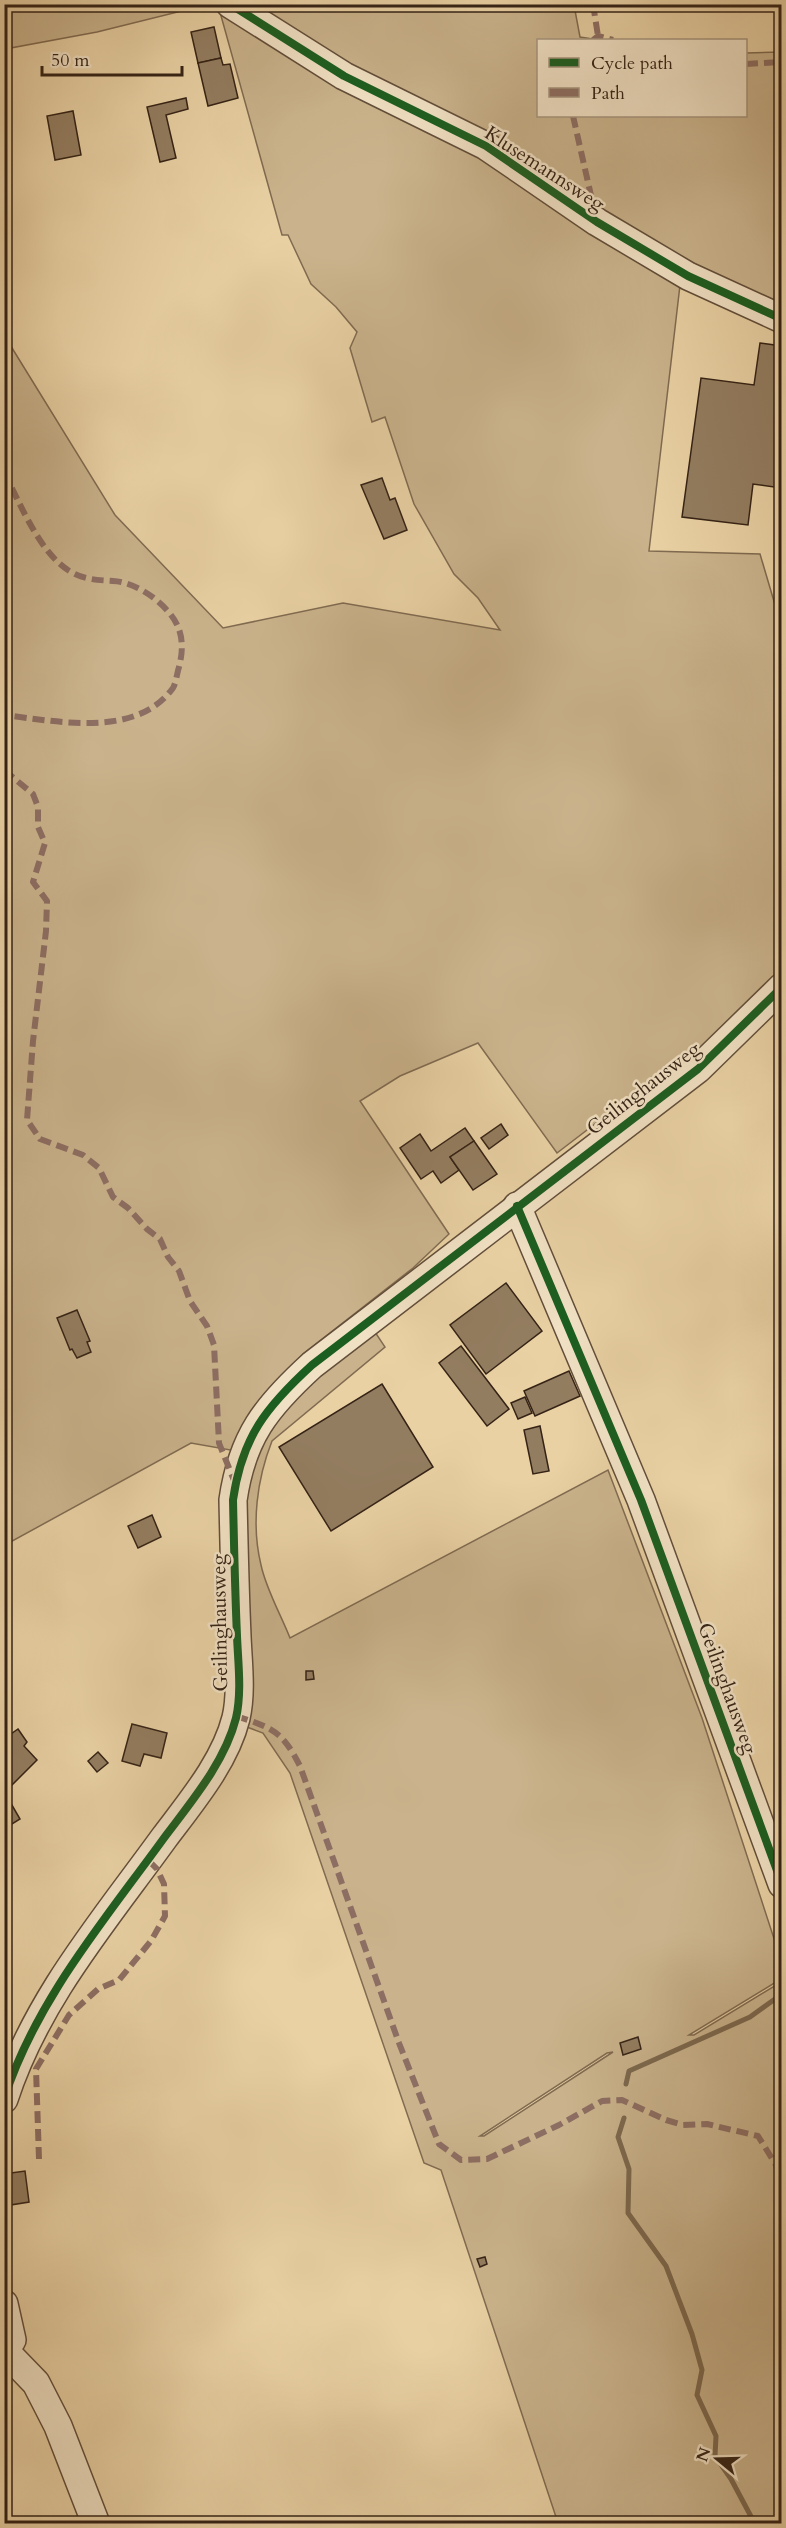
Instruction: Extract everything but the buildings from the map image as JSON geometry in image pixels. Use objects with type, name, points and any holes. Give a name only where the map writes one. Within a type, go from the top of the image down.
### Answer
[{"type":"street","name":"Klusemannsweg","points":[[230,4],[344,76],[486,146],[597,222],[688,276],[782,319]]},
{"type":"street","name":"Geilinghausweg","points":[[4,2099],[33,2027],[65,1972],[190,1803],[218,1760],[237,1716],[239,1680],[233,1500],[235,1483],[249,1439],[261,1417],[283,1391],[312,1365],[698,1069],[782,987]]},
{"type":"street","name":"Geilinghausweg","points":[[517,1206],[641,1500],[782,1884]]},
{"type":"street","points":[[4,2304],[12,2340],[5,2352],[36,2383],[58,2426],[96,2523]]},
{"type":"shaded area","points":[[5,4],[206,5],[97,32],[5,49]]},
{"type":"shaded area","points":[[218,5],[574,5],[580,37],[593,39],[537,39],[537,117],[747,117],[747,53],[781,52],[781,310],[682,268],[649,551],[760,554],[781,625],[781,984],[614,1129],[608,1114],[557,1153],[478,1043],[400,1076],[360,1101],[449,1234],[413,1268],[303,1354],[272,1387],[236,1451],[191,1443],[5,1545],[4,335],[115,515],[223,628],[343,603],[500,630],[478,598],[454,574],[414,504],[385,417],[372,422],[350,348],[357,332],[336,307],[311,284],[288,235],[282,235]]},
{"type":"shaded area","points":[[371,1326],[385,1347],[272,1441],[259,1486],[256,1534],[261,1565],[266,1583],[290,1638],[608,1470],[702,1718],[781,1960],[781,1979],[689,2035],[694,2035],[781,1982],[781,2523],[558,2523],[441,2170],[424,2163],[290,1773],[263,1733],[244,1726],[239,1501],[262,1422]],"holes":[[[613,2052],[484,2136],[480,2136],[607,2053]]]},
{"type":"waterway","points":[[626,2084],[629,2071],[750,2017],[782,1994]]},
{"type":"waterway","points":[[624,2118],[618,2137],[629,2169],[628,2213],[666,2266],[692,2334],[702,2370],[697,2395],[716,2436],[715,2456],[731,2479],[755,2524]]},
{"type":"marked path","points":[[593,4],[598,36]]},
{"type":"marked path","points":[[594,39],[598,36],[609,39]]},
{"type":"marked path","points":[[747,64],[782,62]]},
{"type":"marked path","points":[[573,117],[597,222]]},
{"type":"marked path","points":[[4,472],[32,528],[51,555],[73,573],[83,577],[121,582],[145,592],[166,609],[175,621],[182,646],[181,660],[173,688],[157,704],[138,715],[117,721],[94,723],[71,723],[4,715]]},
{"type":"marked path","points":[[4,770],[33,794],[38,807],[38,827],[45,843],[33,882],[47,901],[27,1120],[40,1139],[83,1155],[99,1168],[113,1197],[160,1239],[168,1257],[179,1271],[190,1301],[207,1326],[214,1345],[219,1443],[235,1483]]},
{"type":"marked path","points":[[236,1716],[275,1732],[288,1745],[300,1766],[399,2043],[439,2144],[461,2160],[487,2159],[559,2125],[602,2101],[622,2100],[666,2120],[683,2125],[707,2124],[758,2136],[776,2165],[782,2191]]},
{"type":"marked path","points":[[39,2159],[36,2069],[69,2015],[98,1989],[119,1980],[151,1941],[165,1916],[164,1884],[157,1869],[148,1860]]},
{"type":"cycle path","points":[[230,4],[344,76],[486,146],[597,222],[688,276],[782,319]]},
{"type":"cycle path","points":[[4,2099],[34,2028],[53,1995],[95,1931],[196,1796],[216,1766],[231,1734],[238,1708],[239,1687],[233,1500],[243,1458],[250,1441],[269,1410],[312,1365],[698,1069],[782,987]]},
{"type":"cycle path","points":[[517,1206],[641,1500],[782,1884]]}]
